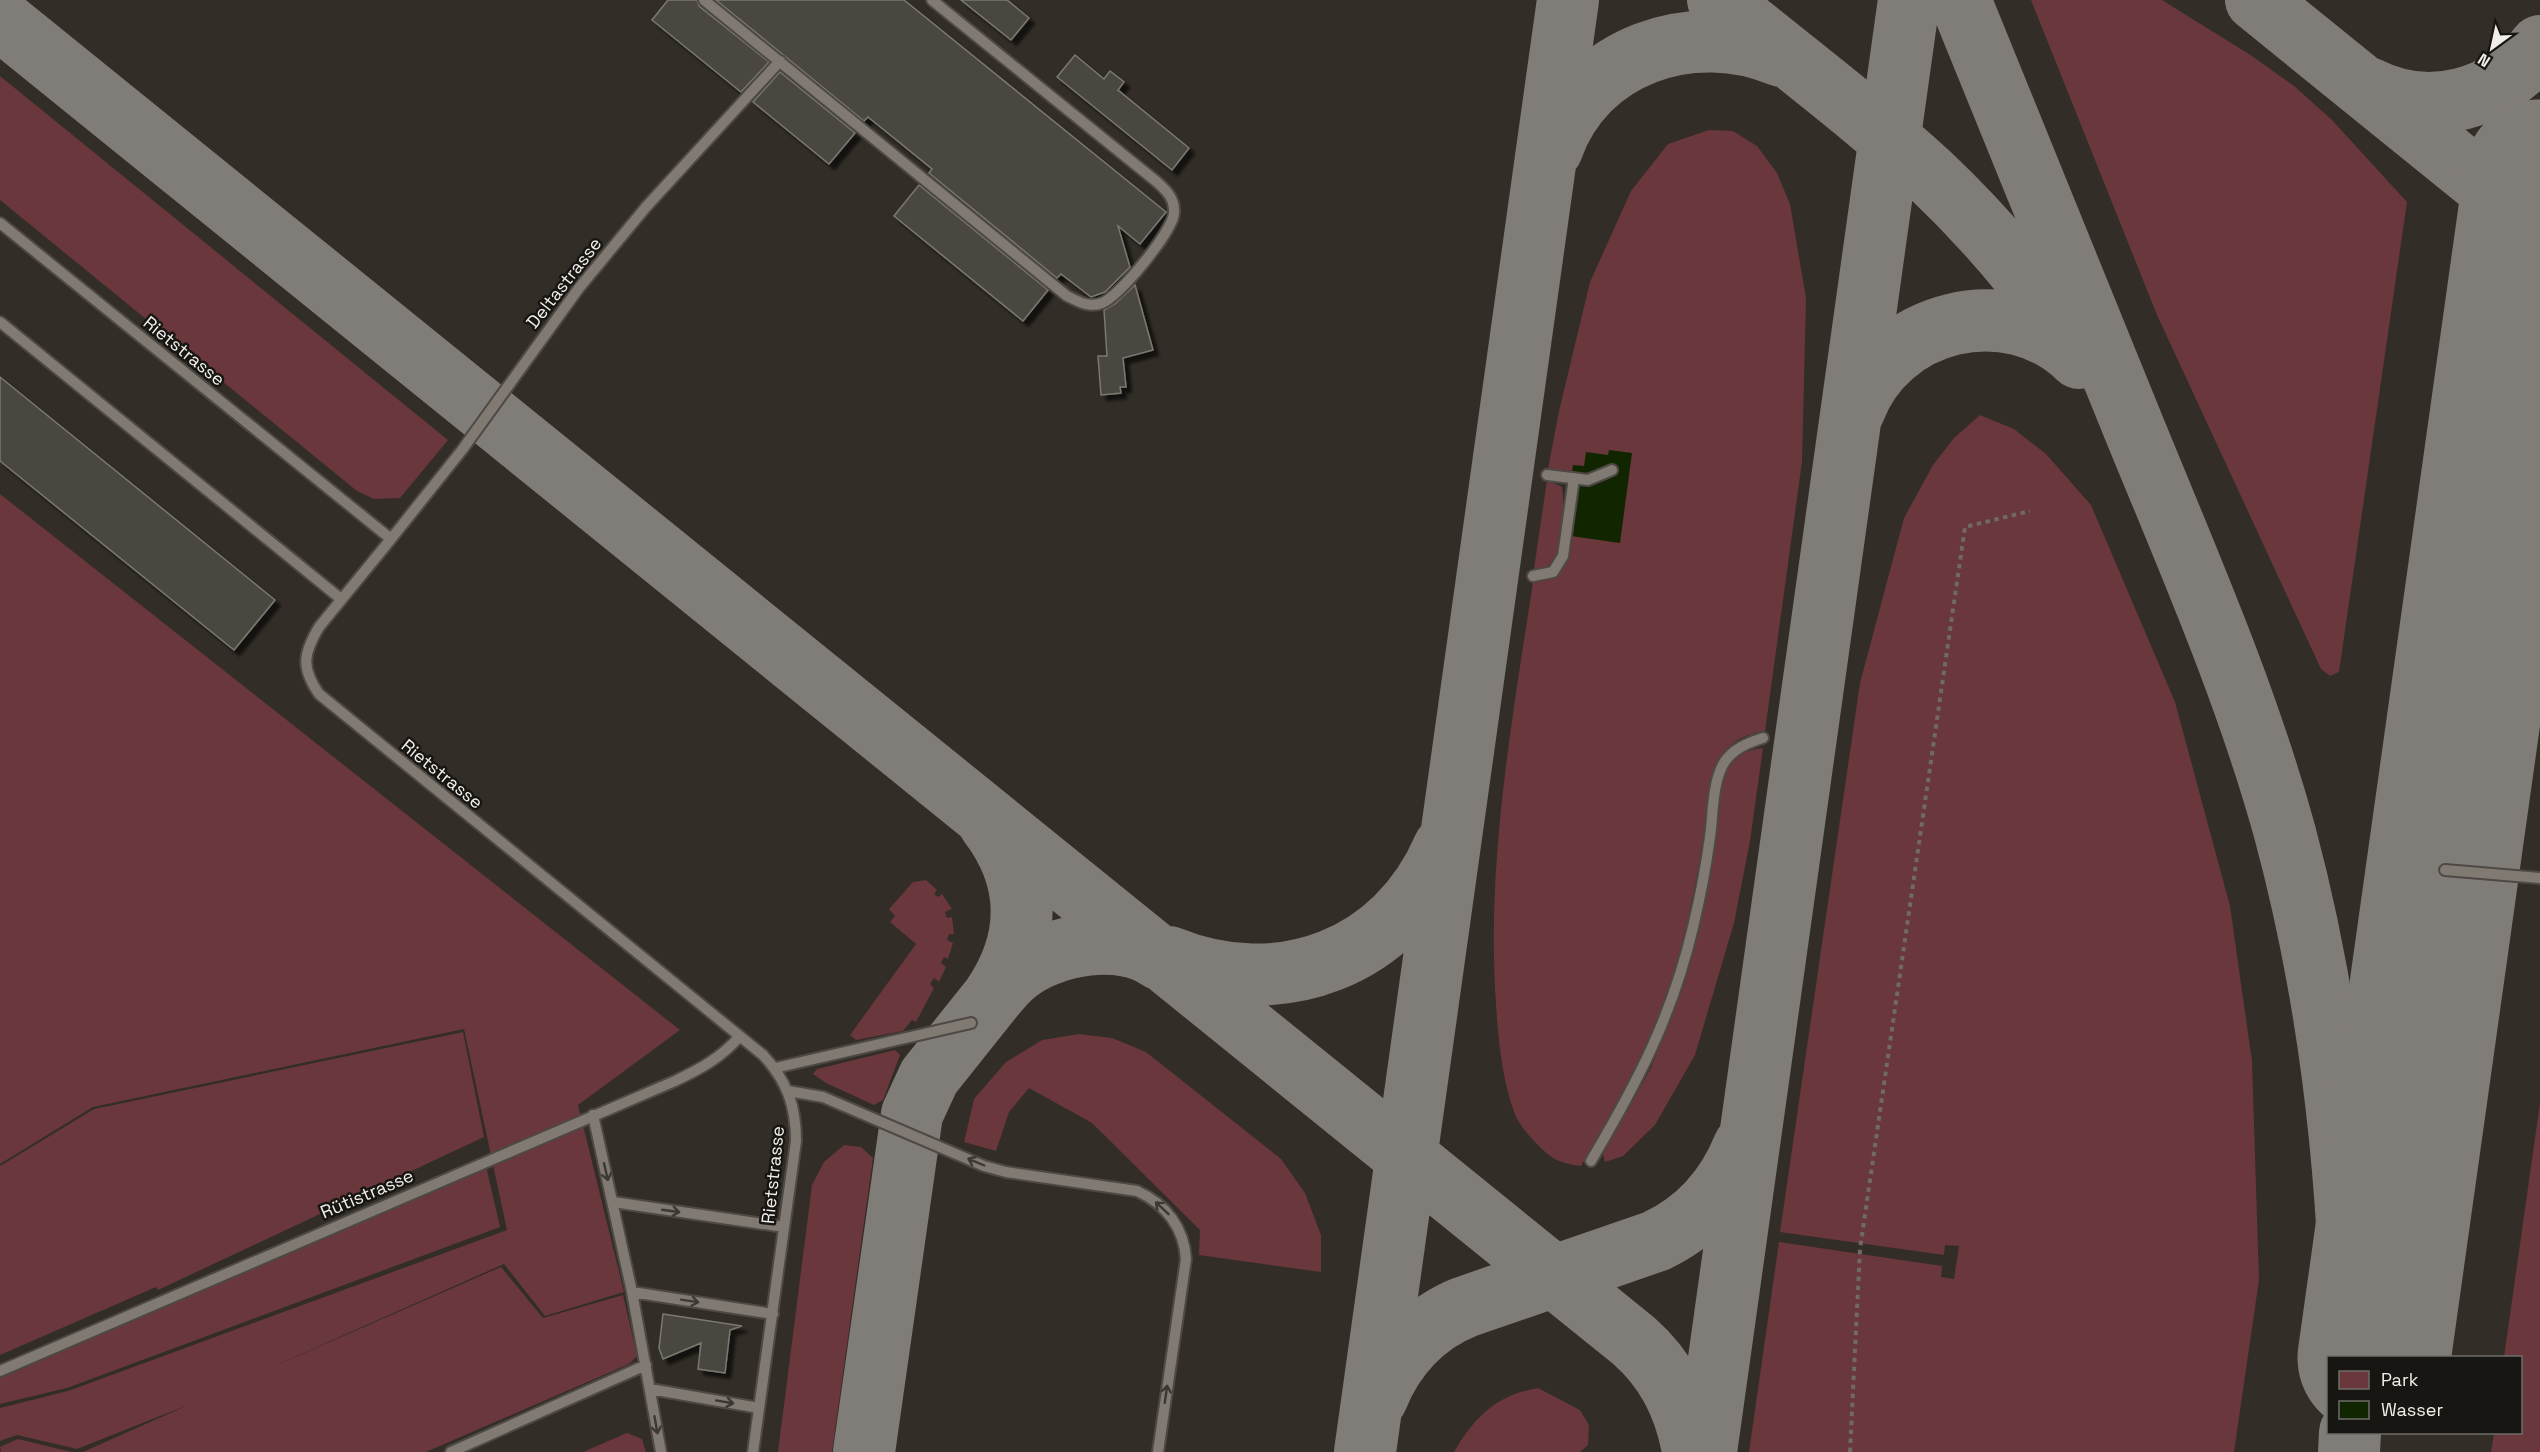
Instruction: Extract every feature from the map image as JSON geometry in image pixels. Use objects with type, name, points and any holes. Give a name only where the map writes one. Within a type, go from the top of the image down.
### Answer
[{"type":"lane","points":[[704,0],[1067,296],[1085,305],[1102,303],[1119,292],[1168,231],[1174,215],[1171,196],[1157,182],[932,0]]},
{"type":"lane","name":"Deltastrasse","points":[[391,539],[462,450],[579,288],[646,207],[780,62]]},
{"type":"lane","name":"Rietstrasse","points":[[0,223],[391,539],[319,627],[306,656],[306,669],[310,681],[319,694],[740,1036],[775,1068],[794,1105],[796,1141],[753,1452]]},
{"type":"lane","points":[[0,322],[341,599]]},
{"type":"lane","points":[[1547,475],[1588,480],[1612,470]]},
{"type":"lane","points":[[1533,576],[1553,572],[1563,556],[1574,478]]},
{"type":"lane","points":[[1591,1161],[1629,1096],[1655,1045],[1675,992],[1697,907],[1709,845],[1718,775],[1725,761],[1734,751],[1762,738]]},
{"type":"lane","points":[[2445,870],[2540,878]]},
{"type":"lane","points":[[775,1068],[971,1023]]},
{"type":"lane","name":"Rütistrasse","points":[[0,1371],[675,1081],[713,1062],[740,1036]]},
{"type":"lane","points":[[788,1091],[823,1097],[984,1166],[1006,1172],[1129,1188],[1147,1195],[1168,1214],[1182,1236],[1186,1259],[1158,1452]]},
{"type":"lane","points":[[592,1115],[632,1292],[661,1452]]},
{"type":"lane","points":[[613,1202],[784,1227]]},
{"type":"lane","points":[[632,1292],[773,1314]]},
{"type":"lane","points":[[451,1452],[646,1365]]},
{"type":"lane","points":[[650,1389],[759,1408]]},
{"type":"path","points":[[1850,1452],[1860,1249],[1965,527],[2030,511]]},
{"type":"green space","points":[[2031,0],[2162,0],[2252,56],[2294,86],[2332,120],[2407,202],[2339,672],[2330,676],[2321,669],[2157,315]]},
{"type":"green space","points":[[0,76],[448,440],[400,498],[374,499],[357,491],[0,200]]},
{"type":"green space","points":[[1709,130],[1733,131],[1757,146],[1777,173],[1790,204],[1806,298],[1802,462],[1765,731],[1746,736],[1732,744],[1716,765],[1712,775],[1703,842],[1683,942],[1664,1006],[1637,1071],[1581,1166],[1553,1158],[1533,1140],[1521,1125],[1514,1112],[1506,1086],[1501,1058],[1494,951],[1495,898],[1509,739],[1533,582],[1556,575],[1564,568],[1569,556],[1580,474],[1548,469],[1559,411],[1590,282],[1631,191],[1668,144]]},
{"type":"green space","points":[[1980,415],[2014,429],[2046,454],[2091,505],[2175,702],[2230,906],[2252,1061],[2259,1280],[2234,1452],[1749,1452],[1779,1242],[1942,1266],[1941,1277],[1954,1279],[1959,1246],[1945,1245],[1944,1255],[1780,1232],[1860,683],[1904,518],[1933,465],[1954,438]]},
{"type":"green space","points":[[1547,480],[1562,487],[1561,538],[1559,549],[1552,563],[1546,567],[1534,569]]},
{"type":"green space","points":[[0,494],[680,1030],[578,1105],[624,1292],[545,1316],[504,1264],[245,1379],[501,1267],[543,1318],[623,1295],[637,1356],[629,1364],[426,1452],[83,1452],[188,1405],[77,1449],[17,1435],[0,1441],[0,1408],[68,1391],[507,1230],[464,1029],[93,1107],[0,1164]]},
{"type":"green space","points":[[1763,748],[1750,841],[1734,923],[1695,1055],[1655,1125],[1623,1156],[1605,1162],[1603,1154],[1651,1068],[1677,999],[1700,917],[1725,770],[1742,754]]},
{"type":"green space","points":[[926,880],[937,890],[934,894],[938,897],[942,894],[952,909],[945,912],[947,918],[952,917],[954,934],[949,934],[947,940],[953,943],[948,959],[944,957],[941,963],[946,967],[939,982],[934,978],[930,984],[934,988],[916,1022],[912,1020],[903,1031],[856,1040],[850,1035],[916,944],[890,922],[895,916],[889,909],[913,882]]},
{"type":"green space","points":[[463,1032],[484,1137],[158,1290],[156,1287],[0,1355],[0,1166],[94,1109]]},
{"type":"green space","points":[[1079,1034],[1112,1038],[1146,1052],[1281,1159],[1305,1193],[1321,1235],[1321,1272],[1199,1255],[1200,1230],[1092,1123],[1029,1088],[1009,1112],[996,1151],[964,1142],[974,1099],[1006,1062],[1042,1040]]},
{"type":"green space","points":[[895,1050],[900,1055],[883,1100],[874,1105],[826,1083],[813,1074],[817,1069]]},
{"type":"green space","points":[[2540,1103],[2540,1452],[2491,1452],[2494,1434],[2522,1434],[2522,1356],[2504,1356]]},
{"type":"green space","points":[[844,1145],[861,1147],[873,1158],[832,1452],[778,1452],[812,1185],[824,1162]]},
{"type":"green space","points":[[486,1166],[500,1227],[67,1388],[0,1404],[0,1376]]},
{"type":"green space","points":[[1538,1388],[1580,1410],[1589,1425],[1588,1445],[1580,1452],[1454,1452],[1470,1428],[1488,1409],[1511,1396]]},
{"type":"green space","points":[[627,1433],[642,1439],[646,1452],[583,1452]]},
{"type":"green space","points":[[18,1439],[72,1452],[1,1452],[0,1447]]},
{"type":"water","points":[[1609,450],[1632,453],[1620,543],[1564,535],[1573,465],[1584,466],[1586,452],[1608,455]]},
{"type":"building","points":[[668,0],[697,0],[699,6],[769,62],[741,92],[652,20]]},
{"type":"building","points":[[716,0],[904,0],[1166,212],[1140,244],[1118,226],[1130,267],[1105,292],[1091,297],[1061,274],[1057,278],[929,173],[932,169],[868,117],[864,121]]},
{"type":"building","points":[[961,0],[1007,0],[1029,18],[1011,40]]},
{"type":"building","points":[[1075,55],[1104,79],[1110,71],[1124,82],[1118,90],[1189,148],[1172,170],[1057,77]]},
{"type":"building","points":[[780,72],[855,133],[829,164],[753,102]]},
{"type":"building","points":[[919,185],[1048,290],[1023,321],[894,216]]},
{"type":"building","points":[[1135,285],[1153,350],[1123,358],[1126,387],[1120,387],[1121,393],[1101,395],[1098,356],[1107,356],[1104,310],[1115,304]]},
{"type":"building","points":[[0,377],[275,600],[234,650],[0,461]]},
{"type":"building","points":[[663,1314],[742,1326],[730,1330],[725,1373],[698,1369],[701,1343],[663,1359],[659,1348]]},
{"type":"taxiway","points":[[1365,1452],[1568,0]]},
{"type":"taxiway","points":[[1718,0],[1852,108],[1930,175],[2008,258],[2077,349]]},
{"type":"taxiway","points":[[1706,1452],[1909,0]]},
{"type":"taxiway","points":[[1960,0],[2218,633],[2254,732],[2285,833],[2315,962],[2335,1093],[2347,1225],[2352,1356]]},
{"type":"taxiway","points":[[2256,0],[2540,230]]},
{"type":"taxiway","points":[[0,19],[1634,1341],[1646,1352],[1673,1391],[1690,1436],[1693,1452]]},
{"type":"taxiway","points":[[1552,149],[1568,116],[1589,89],[1616,68],[1646,53],[1679,44],[1713,42],[1747,45],[1781,56]]},
{"type":"taxiway","points":[[2368,88],[2391,97],[2415,102],[2438,103],[2462,99],[2504,80],[2523,65],[2540,46]]},
{"type":"taxiway","points":[[2491,192],[2507,216],[2517,243],[2522,272],[2522,301]]},
{"type":"taxiway","points":[[1854,411],[1870,380],[1893,355],[1921,336],[1952,324],[1985,320],[2019,324],[2050,337],[2079,358]]},
{"type":"taxiway","points":[[989,823],[1003,844],[1013,866],[1022,910],[1020,932],[1014,954],[992,998],[1018,971],[1050,954],[1068,948],[1107,944],[1126,946],[1144,951],[1159,959]]},
{"type":"taxiway","points":[[1169,957],[1210,970],[1252,975],[1292,972],[1330,961],[1365,943],[1396,918],[1423,886],[1444,847]]},
{"type":"taxiway","points":[[864,1452],[912,1114],[929,1077],[992,998]]},
{"type":"taxiway","points":[[1377,1398],[1401,1355],[1423,1332],[1450,1314],[1656,1241],[1685,1224],[1719,1190],[1744,1146]]},
{"type":"taxiway","points":[[2349,1452],[2350,1434]]},
{"type":"runway","points":[[2374,1356],[2540,176]]}]
